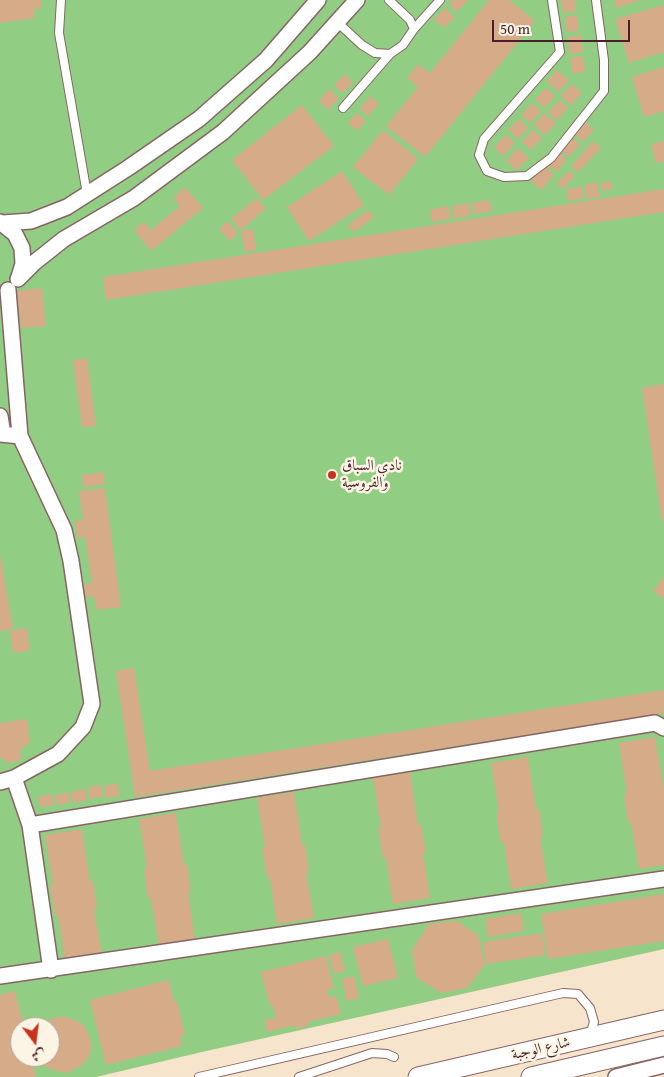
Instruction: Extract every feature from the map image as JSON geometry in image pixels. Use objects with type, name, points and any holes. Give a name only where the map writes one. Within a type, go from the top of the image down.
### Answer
[{"type":"street","points":[[2,223],[31,221],[67,207],[199,119],[266,60],[318,0]]},
{"type":"street","points":[[9,288],[34,262],[64,239],[134,198],[223,132],[310,52],[357,0]]},
{"type":"street","points":[[2,223],[15,234],[22,248],[23,264],[9,288],[20,436],[64,530],[71,561],[92,704],[83,727],[58,754],[7,780],[30,825],[51,970]]},
{"type":"street","points":[[0,416],[1,434],[20,436]]},
{"type":"street","points":[[30,825],[655,723],[664,728]]},
{"type":"street","points":[[0,976],[664,879]]},
{"type":"street","name":"شارع الوجبة","points":[[418,1077],[664,1020]]},
{"type":"street","name":"شارع الوجبة","points":[[531,1077],[664,1046]]},
{"type":"street","points":[[616,1077],[664,1065]]},
{"type":"lane","points":[[61,0],[60,33],[88,194]]},
{"type":"lane","points":[[389,0],[410,20],[414,29]]},
{"type":"lane","points":[[343,108],[390,54],[403,46],[414,29],[440,0]]},
{"type":"lane","points":[[552,0],[560,52],[484,140],[479,155],[487,171],[504,177],[527,176],[551,158],[604,91],[604,60],[596,0]]},
{"type":"lane","points":[[337,22],[362,45],[375,53],[390,54]]},
{"type":"lane","points":[[199,1077],[563,993],[578,994],[590,1008],[594,1022],[589,1037]]},
{"type":"lane","points":[[299,1077],[372,1054],[387,1054],[394,1057]]},
{"type":"green space","name":"نادي السباق والفروسية","points":[[0,0],[664,0],[664,949],[96,1077],[0,1077]]},
{"type":"building","points":[[0,0],[41,0],[42,8],[34,9],[35,18],[0,23]]},
{"type":"building","points":[[452,0],[468,0],[457,12],[449,4]]},
{"type":"building","points":[[489,0],[509,0],[535,21],[425,157],[386,126],[418,87],[407,78],[418,64],[430,73]]},
{"type":"building","points":[[561,0],[575,0],[576,11],[563,13]]},
{"type":"building","points":[[614,0],[640,0],[616,8]]},
{"type":"building","points":[[664,5],[664,52],[629,63],[615,19]]},
{"type":"building","points":[[445,8],[455,17],[444,28],[434,19]]},
{"type":"building","points":[[577,15],[579,30],[567,32],[565,17]]},
{"type":"building","points":[[581,35],[583,52],[570,54],[568,37]]},
{"type":"building","points":[[583,56],[585,72],[573,74],[570,58]]},
{"type":"building","points":[[664,67],[664,111],[644,117],[632,77]]},
{"type":"building","points":[[557,70],[569,80],[558,92],[547,81]]},
{"type":"building","points":[[344,74],[353,82],[343,93],[334,86]]},
{"type":"building","points":[[572,84],[582,93],[571,105],[561,96]]},
{"type":"building","points":[[546,88],[555,96],[545,108],[535,99]]},
{"type":"building","points":[[329,89],[339,98],[328,110],[319,101]]},
{"type":"building","points":[[370,96],[379,104],[368,116],[360,108]]},
{"type":"building","points":[[560,100],[568,108],[557,120],[548,112]]},
{"type":"building","points":[[532,103],[541,111],[530,123],[521,115]]},
{"type":"building","points":[[302,105],[334,146],[263,200],[232,160]]},
{"type":"building","points":[[357,113],[366,121],[357,131],[348,123]]},
{"type":"building","points":[[544,113],[556,123],[545,135],[534,125]]},
{"type":"building","points":[[519,119],[528,128],[518,139],[508,130]]},
{"type":"building","points":[[585,122],[594,130],[583,142],[574,134]]},
{"type":"building","points":[[383,130],[418,159],[389,195],[353,167]]},
{"type":"building","points":[[533,130],[542,138],[531,150],[522,142]]},
{"type":"building","points":[[506,135],[515,143],[503,156],[494,147]]},
{"type":"building","points":[[572,137],[580,145],[569,157],[560,150]]},
{"type":"building","points":[[593,141],[601,148],[578,172],[571,166]]},
{"type":"building","points":[[664,141],[664,161],[656,163],[651,144]]},
{"type":"building","points":[[518,148],[529,158],[517,170],[506,161]]},
{"type":"building","points":[[559,152],[567,160],[556,172],[548,165]]},
{"type":"building","points":[[545,166],[554,175],[541,190],[531,181]]},
{"type":"building","points":[[342,171],[364,205],[309,241],[287,207]]},
{"type":"building","points":[[569,171],[575,176],[563,189],[557,183]]},
{"type":"building","points":[[611,181],[613,189],[603,191],[601,183]]},
{"type":"building","points":[[597,182],[600,197],[587,199],[585,185]]},
{"type":"building","points":[[582,186],[584,198],[568,201],[566,190]]},
{"type":"building","points":[[185,187],[203,208],[151,251],[134,230],[144,222],[151,230],[180,206],[173,198]]},
{"type":"building","points":[[664,189],[664,212],[106,300],[103,277]]},
{"type":"building","points":[[256,198],[266,208],[241,230],[231,219]]},
{"type":"building","points":[[490,200],[492,211],[474,214],[472,203]]},
{"type":"building","points":[[469,203],[471,215],[454,219],[452,206]]},
{"type":"building","points":[[448,206],[451,219],[432,222],[430,210]]},
{"type":"building","points":[[368,210],[374,217],[354,232],[348,225]]},
{"type":"building","points":[[227,221],[238,233],[230,241],[219,229]]},
{"type":"building","points":[[253,229],[256,250],[245,252],[241,231]]},
{"type":"building","points":[[42,288],[46,326],[21,328],[17,291]]},
{"type":"building","points":[[87,358],[96,426],[82,427],[73,360]]},
{"type":"building","points":[[664,384],[664,521],[662,521],[642,388]]},
{"type":"building","points":[[104,472],[105,484],[83,487],[82,475]]},
{"type":"building","points":[[105,488],[121,607],[96,610],[94,596],[86,597],[84,584],[92,583],[85,537],[77,538],[75,521],[83,520],[79,491]]},
{"type":"building","points":[[0,553],[13,629],[0,631]]},
{"type":"building","points":[[664,577],[664,596],[663,598],[653,591]]},
{"type":"building","points":[[27,628],[30,651],[13,653],[10,631]]},
{"type":"building","points":[[134,668],[150,771],[664,690],[664,713],[135,797],[116,671]]},
{"type":"building","points":[[27,719],[30,742],[20,750],[21,760],[5,763],[4,758],[0,758],[0,723]]},
{"type":"building","points":[[655,737],[664,789],[664,865],[639,869],[631,822],[628,823],[624,793],[627,793],[619,743]]},
{"type":"building","points":[[528,757],[536,809],[539,809],[543,836],[540,837],[548,883],[511,889],[504,842],[501,843],[496,813],[499,813],[491,763]]},
{"type":"building","points":[[410,772],[418,825],[421,824],[426,852],[423,852],[430,898],[393,904],[386,858],[383,858],[378,829],[381,828],[373,778]]},
{"type":"building","points":[[117,783],[120,795],[107,799],[104,786]]},
{"type":"building","points":[[101,785],[103,797],[90,799],[88,787]]},
{"type":"building","points":[[85,789],[87,800],[73,803],[71,792]]},
{"type":"building","points":[[68,792],[70,802],[57,805],[55,795]]},
{"type":"building","points":[[294,792],[302,845],[305,844],[309,871],[306,872],[314,918],[277,924],[270,878],[267,878],[262,848],[265,848],[257,798]]},
{"type":"building","points":[[52,794],[54,805],[40,807],[38,797]]},
{"type":"building","points":[[176,813],[184,865],[187,864],[191,892],[188,892],[195,939],[159,945],[151,898],[148,899],[144,869],[147,868],[139,819]]},
{"type":"building","points":[[82,829],[90,882],[93,881],[97,908],[94,909],[102,955],[65,961],[58,915],[55,915],[50,885],[53,885],[45,835]]},
{"type":"building","points":[[664,894],[664,941],[548,959],[541,914]]},
{"type":"building","points":[[521,913],[524,931],[488,937],[485,919]]},
{"type":"building","points":[[457,921],[478,935],[485,965],[467,988],[441,993],[416,977],[412,950],[429,924]]},
{"type":"building","points":[[542,933],[545,955],[486,964],[483,942]]},
{"type":"building","points":[[388,939],[398,978],[363,986],[353,947]]},
{"type":"building","points":[[340,952],[345,971],[334,973],[329,955]]},
{"type":"building","points":[[326,956],[334,988],[327,990],[329,997],[336,996],[341,1014],[308,1022],[309,1026],[295,1029],[295,1025],[267,1032],[265,1020],[276,1018],[273,1005],[270,1006],[261,972]]},
{"type":"building","points":[[354,976],[359,998],[347,1001],[342,979]]},
{"type":"building","points":[[169,980],[174,1002],[177,1001],[185,1035],[180,1036],[182,1046],[106,1065],[90,1000]]},
{"type":"building","points":[[15,991],[22,1017],[10,1017],[10,1067],[34,1067],[36,1077],[0,1077],[0,995]]},
{"type":"building","points":[[60,1017],[75,1020],[83,1025],[91,1042],[91,1051],[87,1060],[81,1066],[66,1073],[46,1067],[60,1067]]},
{"type":"place","name":"نادي السباق والفروسية","points":[[332,475]]}]
